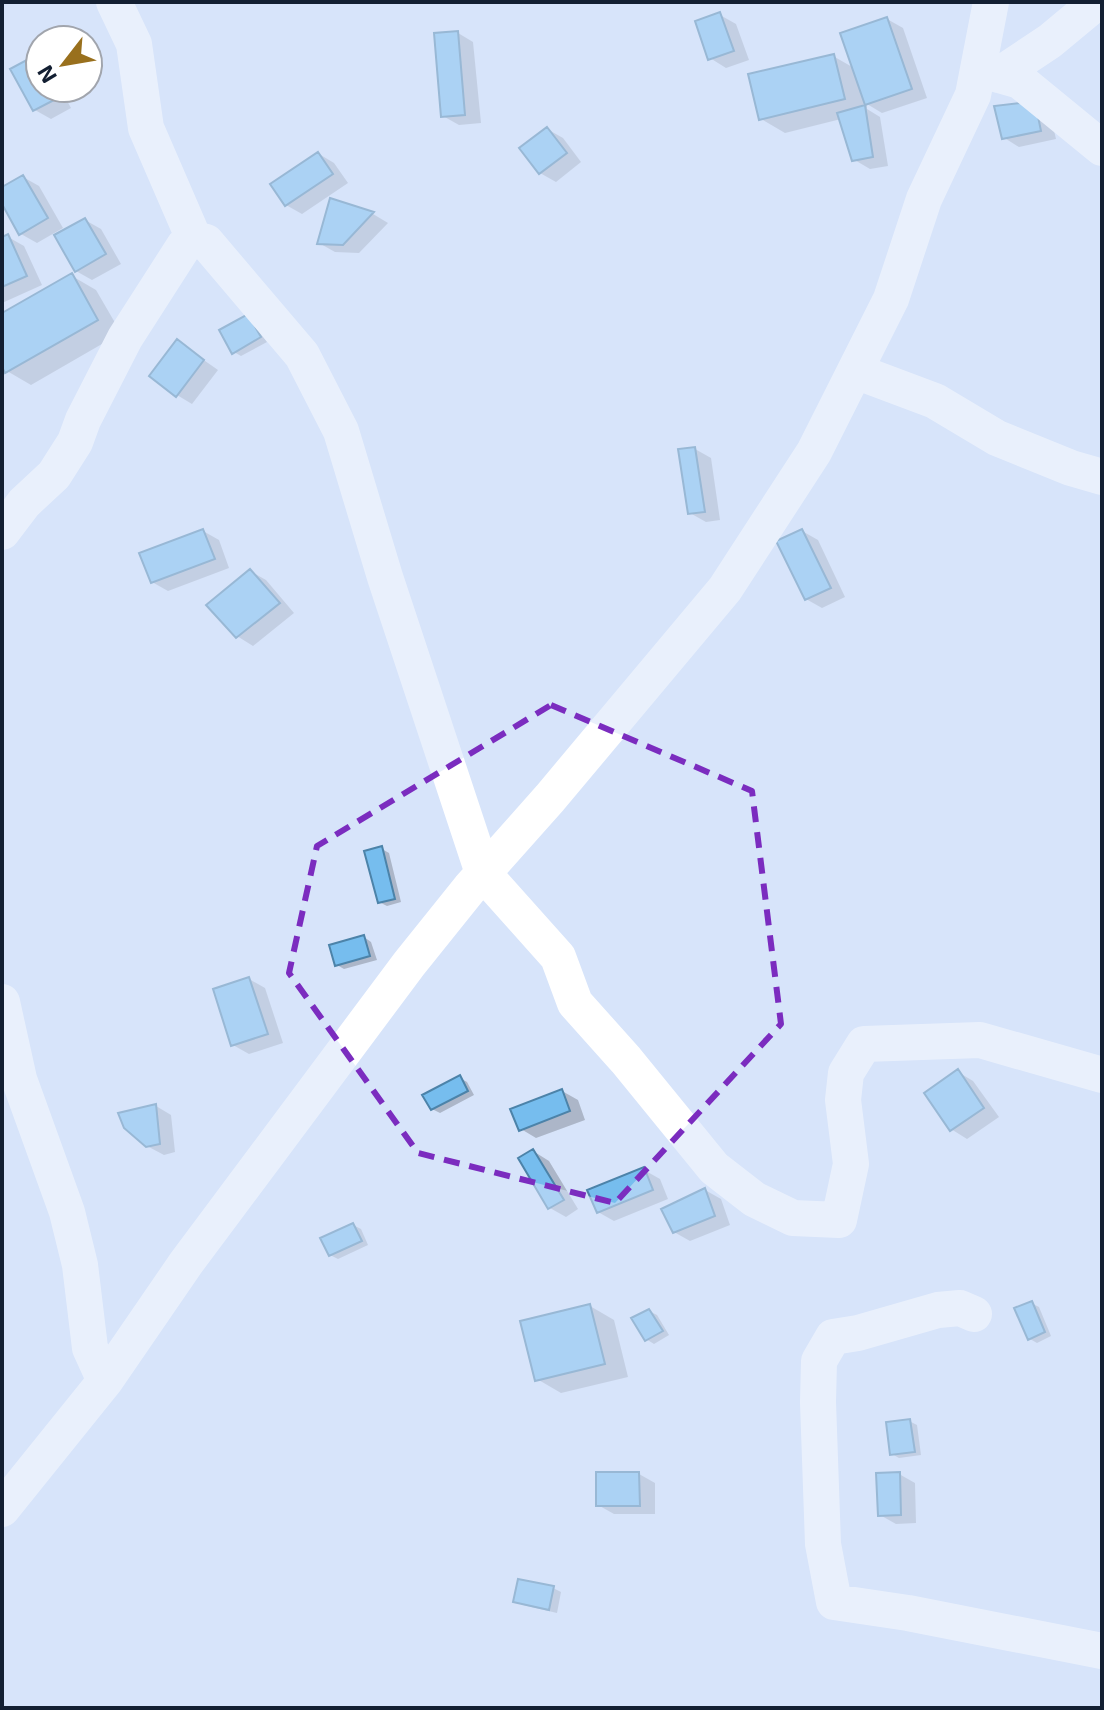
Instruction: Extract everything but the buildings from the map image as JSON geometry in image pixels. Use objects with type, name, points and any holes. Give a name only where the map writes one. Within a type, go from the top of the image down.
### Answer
[{"type":"street","points":[[114,2],[134,44],[146,128],[194,239]]},
{"type":"street","points":[[2,1509],[105,1381],[195,1250],[409,964],[725,589],[814,452],[891,299],[924,199],[973,95],[989,70],[991,2]]},
{"type":"street","points":[[989,70],[1050,41],[1097,2]]},
{"type":"street","points":[[989,70],[1020,81],[1102,148]]},
{"type":"street","points":[[2,532],[24,503],[54,475],[75,442],[125,338],[184,246],[194,239],[206,242],[302,355],[341,431],[385,577],[483,873],[558,957],[575,1003],[635,1070],[714,1168],[754,1199],[793,1218],[839,1220],[851,1164],[843,1100],[846,1073],[864,1044],[980,1040],[1102,1075]]},
{"type":"street","points":[[855,371],[935,401],[997,438],[1102,477]]},
{"type":"street","points":[[2,1002],[19,1079],[67,1212],[80,1265],[90,1348],[105,1381]]},
{"type":"street","points":[[974,1314],[960,1308],[938,1310],[871,1330],[833,1337],[819,1361],[823,1544],[834,1602],[908,1613],[1102,1651]]},
{"type":"highlighted area","points":[[551,705],[752,791],[781,1024],[615,1203],[418,1153],[289,973],[317,846]]}]
